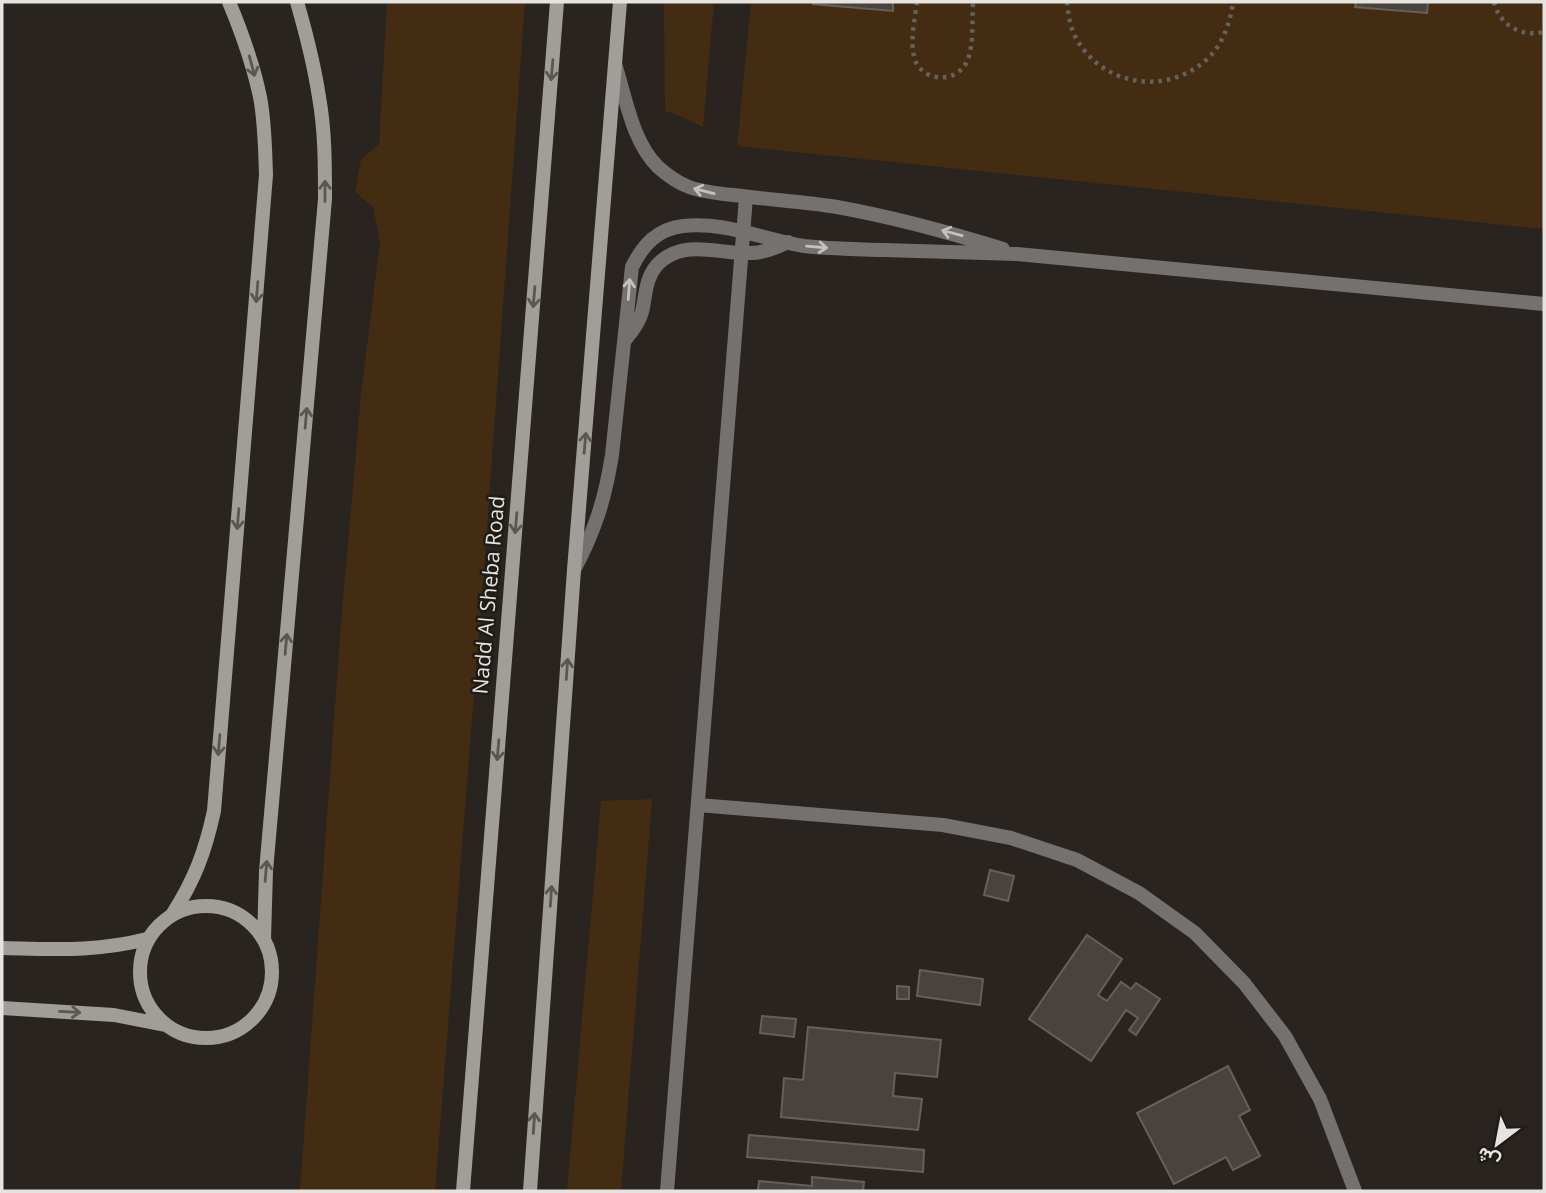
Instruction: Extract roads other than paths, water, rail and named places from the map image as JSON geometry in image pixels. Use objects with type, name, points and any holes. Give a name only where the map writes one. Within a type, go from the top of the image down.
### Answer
[{"type":"street","points":[[165,1025],[149,1007],[140,985],[140,961],[147,939],[172,915],[187,891],[199,865],[214,811],[266,175],[260,98],[251,61],[229,2]]},
{"type":"street","points":[[2,1008],[114,1015],[165,1025],[183,1035],[203,1038],[223,1036],[242,1029],[257,1015],[267,998],[272,978],[271,958],[264,939],[266,871],[325,199],[319,99],[310,49],[297,2]]},
{"type":"street","name":"Nadd Al Sheba Road","points":[[463,1191],[557,2]]},
{"type":"street","points":[[530,1191],[574,570],[620,2]]},
{"type":"street","points":[[172,915],[196,906],[223,908],[246,920],[264,939]]},
{"type":"street","points":[[2,948],[97,949],[147,939]]},
{"type":"lane","points":[[615,63],[637,136],[646,152],[672,178],[688,187],[713,193],[849,209],[967,237],[1017,254]]},
{"type":"lane","points":[[667,1191],[746,197]]},
{"type":"lane","points":[[574,570],[589,543],[607,485],[632,267],[644,246],[653,237],[681,226],[700,225],[744,231],[788,242],[831,248],[1017,254],[1544,304]]},
{"type":"lane","points":[[624,341],[639,321],[650,275],[667,257],[690,249],[763,252],[788,242]]},
{"type":"lane","points":[[698,805],[943,825],[1011,838],[1077,860],[1139,892],[1195,933],[1244,983],[1285,1036],[1320,1099],[1355,1191]]}]
